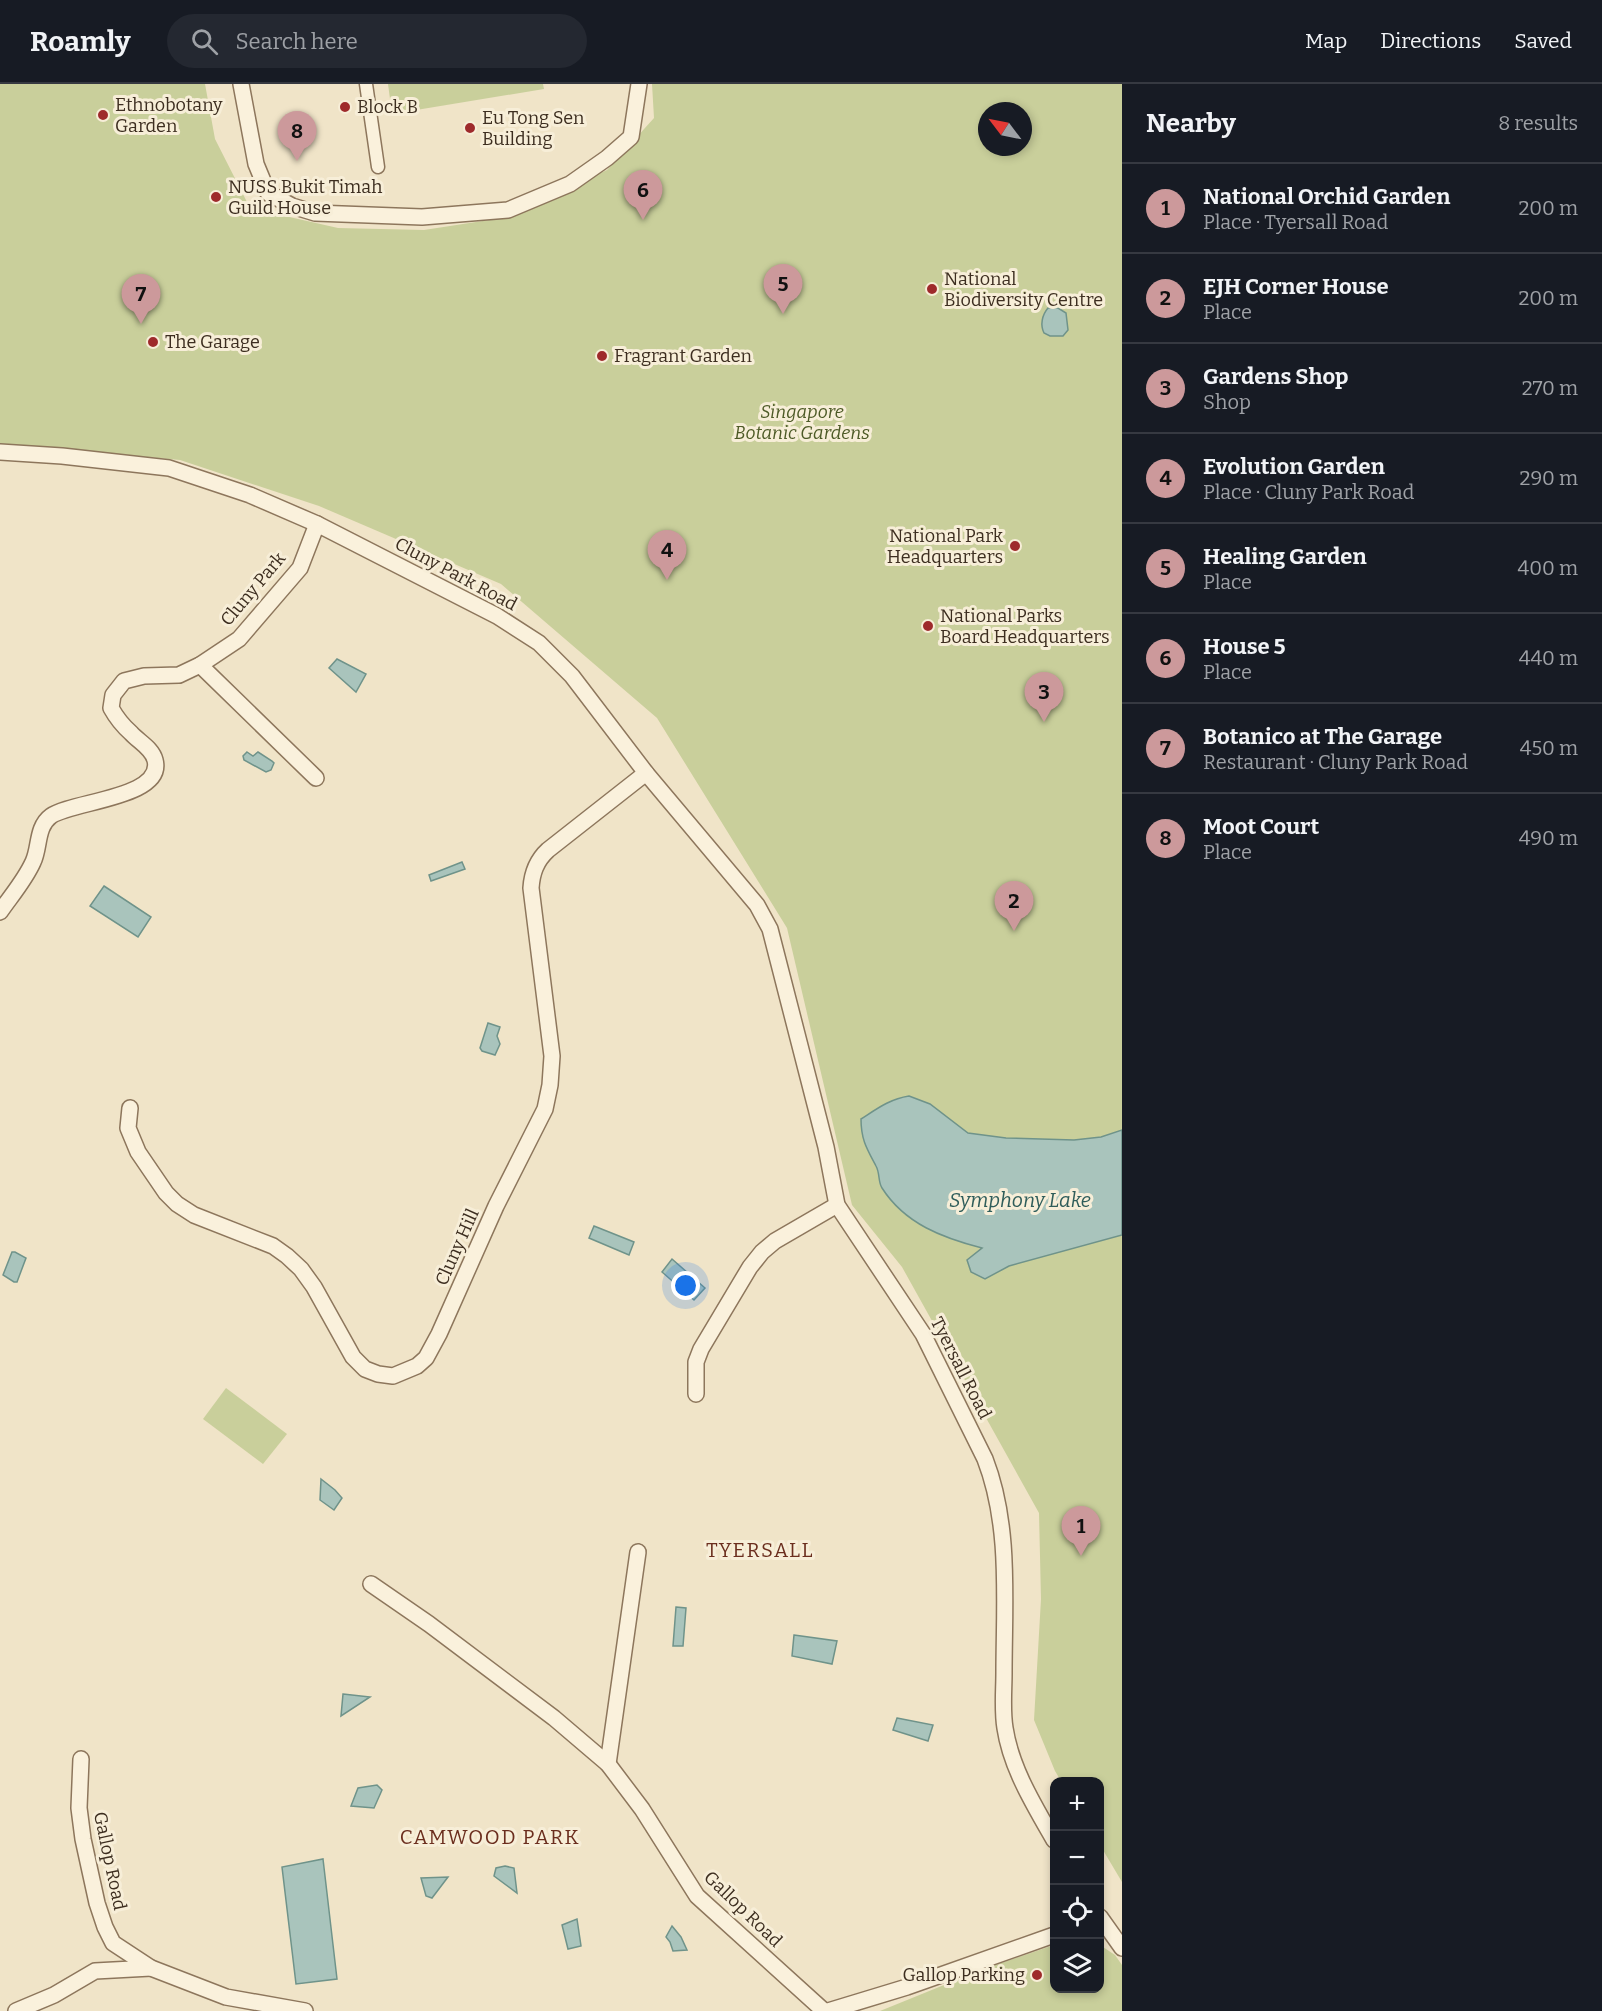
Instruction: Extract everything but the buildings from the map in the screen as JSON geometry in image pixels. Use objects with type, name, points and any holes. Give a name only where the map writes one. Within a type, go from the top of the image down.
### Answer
[{"type":"street","points":[[241,84],[256,164],[268,193],[292,206],[315,213],[422,217],[508,210],[570,184],[607,158],[631,137],[639,84]]},
{"type":"street","points":[[366,84],[377,140],[378,167]]},
{"type":"street","name":"Cluny Park Road","points":[[0,452],[62,456],[169,468],[250,495],[317,524],[497,616],[539,643],[572,676],[646,773],[757,905],[770,929]]},
{"type":"street","name":"Cluny Park","points":[[0,912],[34,861],[42,826],[49,817],[68,807],[128,794],[142,787],[155,771],[156,761],[149,749],[130,733],[111,708],[112,695],[116,689],[124,681],[144,676],[179,675],[200,665],[239,639],[300,568],[317,524]]},
{"type":"street","points":[[200,665],[316,778]]},
{"type":"street","name":"Cluny Hill","points":[[130,1108],[128,1128],[138,1152],[166,1193],[177,1204],[194,1215],[273,1246],[287,1256],[301,1269],[314,1287],[353,1357],[365,1369],[393,1376],[417,1366],[426,1358],[439,1334],[496,1206],[544,1109],[550,1085],[552,1056],[531,888],[539,858],[646,773]]},
{"type":"street","name":"Tyersall Road","points":[[770,929],[826,1147],[837,1205],[923,1334],[986,1459],[994,1481],[1001,1519],[1003,1562],[1005,1727],[1011,1755],[1029,1797],[1050,1833]]},
{"type":"street","points":[[696,1394],[696,1362],[701,1348],[750,1267],[775,1241],[837,1205]]},
{"type":"street","points":[[608,1764],[638,1552]]},
{"type":"street","name":"Gallop Road","points":[[371,1584],[438,1630],[554,1718],[608,1764],[642,1809],[697,1896],[826,2011],[907,1987],[1050,1936]]},
{"type":"street","name":"Gallop Road","points":[[81,1759],[79,1808],[81,1829],[100,1911],[113,1943],[151,1968],[226,1997],[305,2011]]},
{"type":"street","points":[[1104,1923],[1122,1948]]},
{"type":"street","points":[[16,2011],[54,1995],[95,1971],[151,1968]]},
{"type":"green space","name":"Singapore Botanic Gardens","points":[[0,84],[205,84],[215,139],[250,208],[338,228],[424,230],[502,218],[607,170],[654,118],[652,84],[1122,84],[1122,1882],[1104,1852],[1104,1777],[1059,1777],[1034,1720],[1041,1599],[1039,1513],[902,1267],[852,1205],[787,928],[657,718],[501,584],[319,506],[180,460],[0,444]]},
{"type":"green space","points":[[388,84],[543,84],[544,89],[392,114]]},
{"type":"green space","points":[[226,1388],[287,1434],[263,1464],[203,1419]]},
{"type":"green space","points":[[1050,1946],[1050,1993],[1104,1993],[1104,1948],[1115,1955],[1122,1965],[1122,2011],[880,2011],[981,1970]]},
{"type":"water","points":[[1048,308],[1058,308],[1066,313],[1068,330],[1063,336],[1050,336],[1044,333],[1042,320]]},
{"type":"water","points":[[337,659],[366,674],[356,692],[329,668]]},
{"type":"water","points":[[247,752],[253,756],[258,752],[272,761],[274,763],[271,770],[266,772],[244,760],[243,756]]},
{"type":"water","points":[[462,862],[465,869],[431,881],[429,875]]},
{"type":"water","points":[[104,886],[151,917],[138,937],[90,906]]},
{"type":"water","points":[[488,1023],[500,1027],[497,1036],[500,1044],[495,1055],[482,1051],[480,1048]]},
{"type":"water","name":"Symphony Lake","points":[[909,1096],[930,1104],[968,1133],[1006,1138],[1074,1140],[1101,1137],[1122,1130],[1122,1235],[1009,1266],[985,1279],[971,1272],[967,1260],[982,1248],[926,1228],[902,1211],[882,1188],[877,1169],[865,1144],[861,1119],[890,1102]]},
{"type":"water","points":[[594,1226],[634,1242],[629,1255],[589,1238]]},
{"type":"water","points":[[12,1252],[26,1258],[17,1282],[3,1275]]},
{"type":"water","points":[[672,1259],[705,1288],[694,1300],[662,1272]]},
{"type":"water","points":[[321,1479],[342,1498],[334,1510],[320,1500]]},
{"type":"water","points":[[676,1607],[686,1608],[683,1646],[673,1646]]},
{"type":"water","points":[[794,1635],[837,1641],[832,1664],[792,1656]]},
{"type":"water","points":[[343,1694],[370,1697],[341,1716]]},
{"type":"water","points":[[897,1718],[933,1725],[928,1741],[893,1730]]},
{"type":"water","points":[[377,1785],[382,1790],[374,1808],[351,1806],[358,1788]]},
{"type":"water","points":[[323,1859],[337,1979],[296,1984],[282,1867]]},
{"type":"water","points":[[505,1866],[514,1868],[517,1893],[494,1876],[496,1868]]},
{"type":"water","points":[[448,1877],[432,1898],[426,1896],[421,1878]]},
{"type":"water","points":[[577,1919],[581,1946],[568,1949],[562,1925]]},
{"type":"water","points":[[672,1926],[681,1937],[687,1950],[673,1951],[666,1937]]},
{"type":"place","name":"Block B","points":[[345,107]]},
{"type":"place","name":"Ethnobotany Garden","points":[[103,115]]},
{"type":"place","name":"Eu Tong Sen Building","points":[[470,128]]},
{"type":"place","name":"Moot Court","points":[[297,161]]},
{"type":"place","name":"NUSS Bukit Timah Guild House","points":[[216,197]]},
{"type":"place","name":"House 5","points":[[643,220]]},
{"type":"place","name":"National Biodiversity Centre","points":[[932,289]]},
{"type":"place","name":"Healing Garden","points":[[783,314]]},
{"type":"place","name":"Botanico at The Garage","points":[[141,324]]},
{"type":"place","name":"The Garage","points":[[153,342]]},
{"type":"place","name":"Fragrant Garden","points":[[602,356]]},
{"type":"place","name":"National Park Headquarters","points":[[1015,546]]},
{"type":"place","name":"Evolution Garden","points":[[667,580]]},
{"type":"place","name":"National Parks Board Headquarters","points":[[928,626]]},
{"type":"place","name":"Gardens Shop","points":[[1044,722]]},
{"type":"place","name":"EJH Corner House","points":[[1014,931]]},
{"type":"place","name":"National Orchid Garden","points":[[1081,1556]]},
{"type":"place","name":"Gallop Parking","points":[[1037,1975]]},
{"type":"district","name":"TYERSALL","points":[[760,1550]]},
{"type":"district","name":"CAMWOOD PARK","points":[[490,1837]]}]
